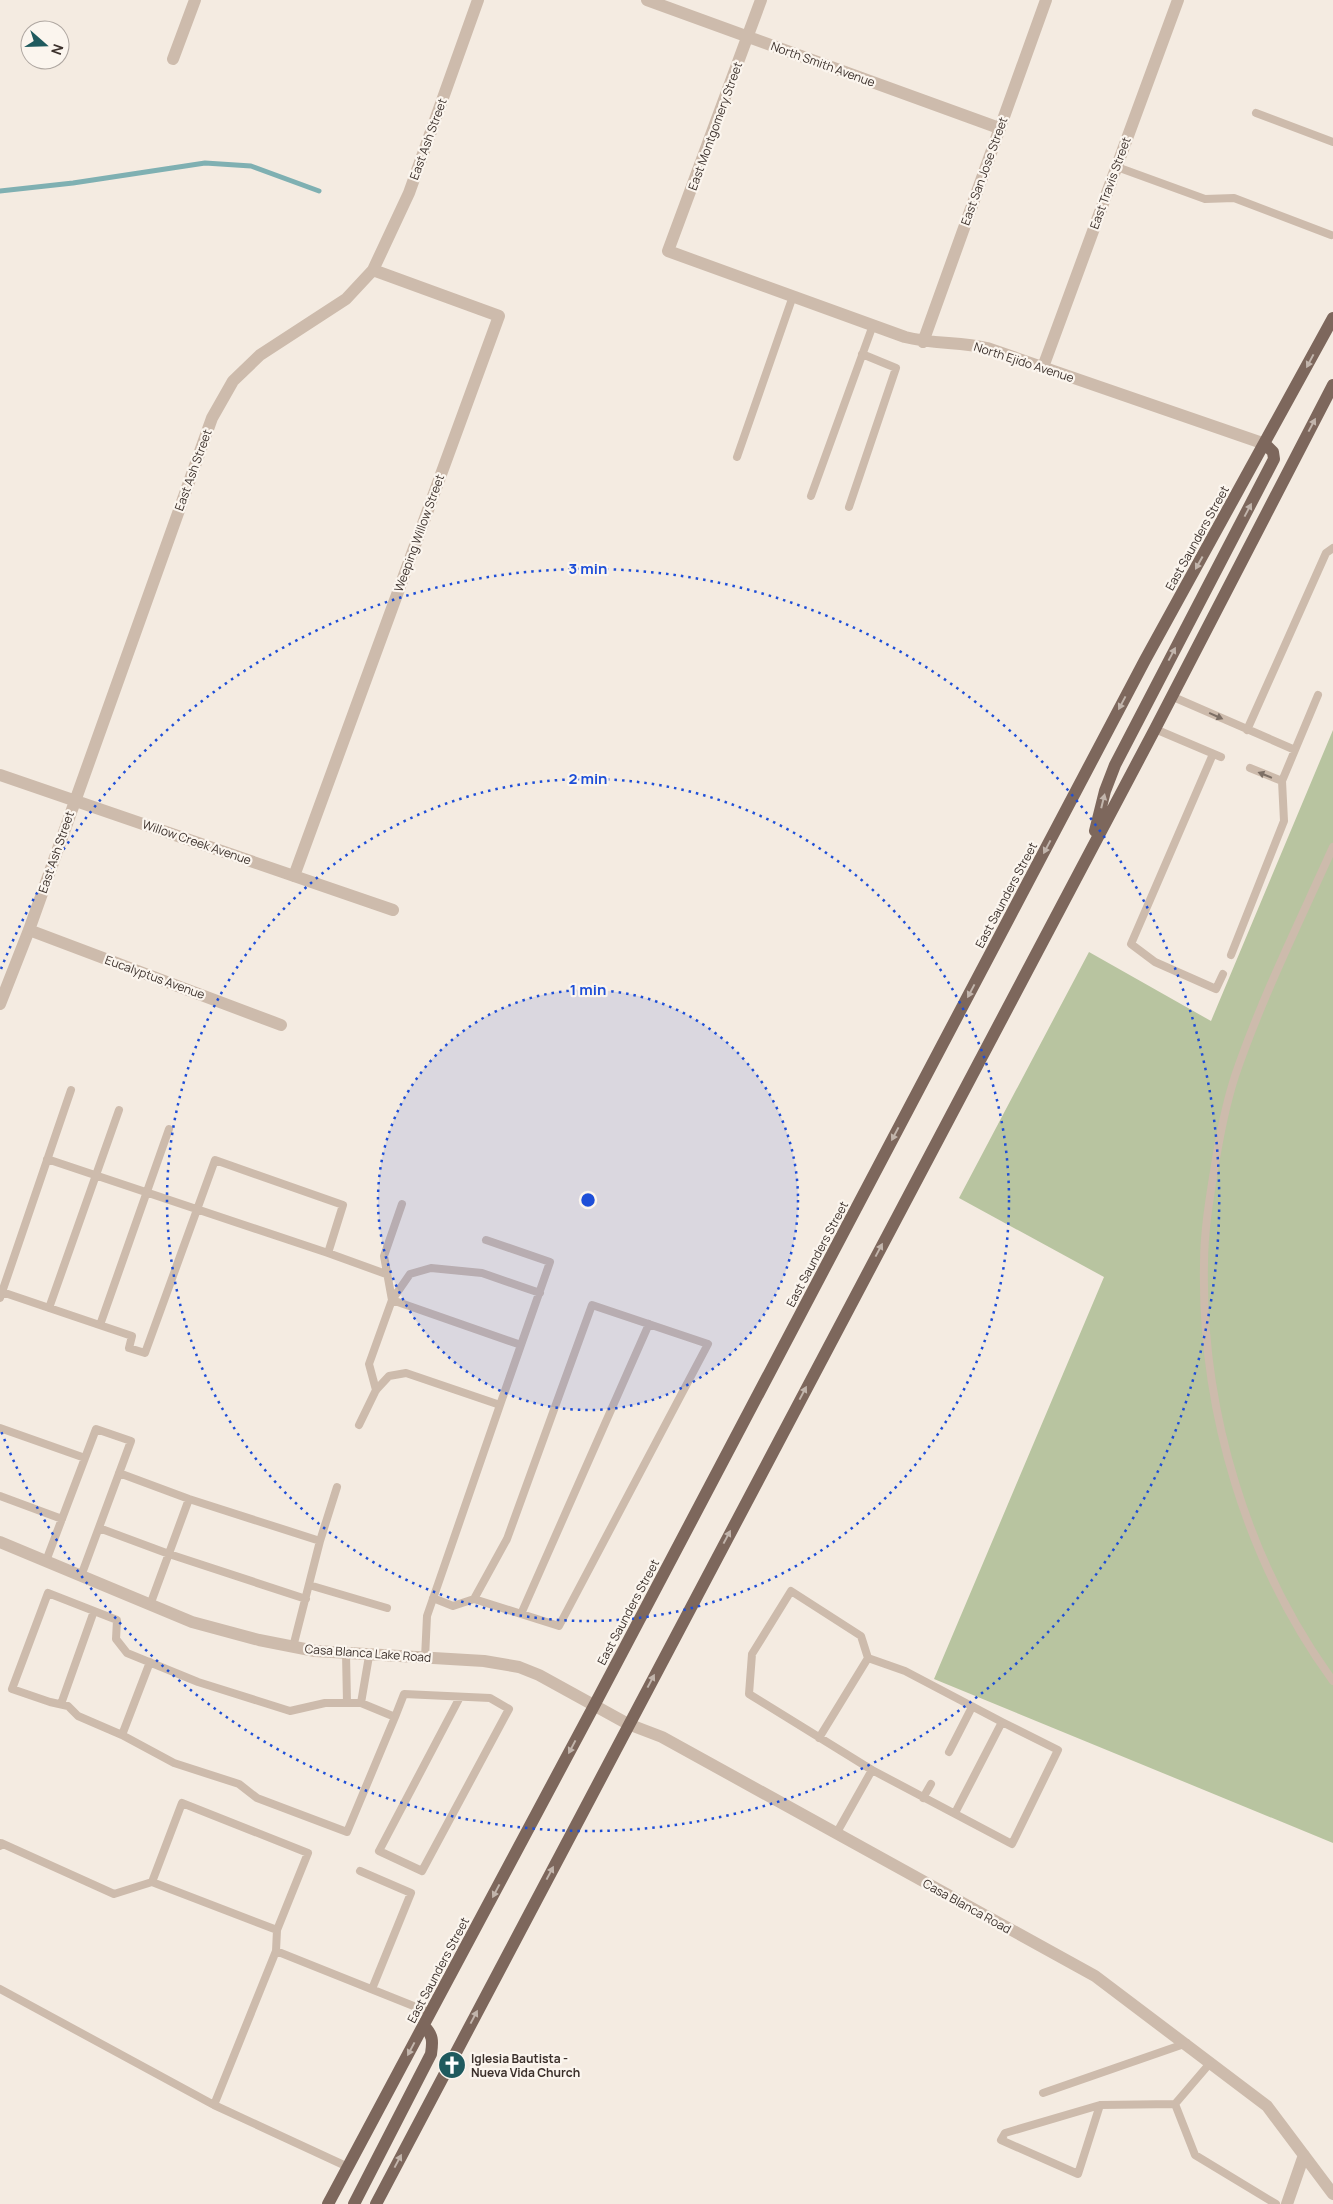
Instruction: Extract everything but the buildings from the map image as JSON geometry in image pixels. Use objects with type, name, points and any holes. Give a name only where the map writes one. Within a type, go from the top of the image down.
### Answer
[{"type":"main road","name":"East Saunders Street","points":[[328,2204],[595,1704],[1145,660],[1333,318]]},
{"type":"main road","points":[[376,2204],[1155,729],[1333,385]]},
{"type":"main road","points":[[1091,848],[1105,791],[1115,765],[1274,459],[1273,452],[1265,444]]},
{"type":"main road","points":[[354,2204],[431,2054],[433,2041],[430,2032],[424,2026]]},
{"type":"street","points":[[173,59],[195,0]]},
{"type":"street","name":"East Ash Street","points":[[0,1004],[29,930],[212,418],[233,381],[260,355],[346,299],[373,270],[409,193],[478,0]]},
{"type":"street","name":"North Smith Avenue","points":[[647,0],[1000,128]]},
{"type":"street","name":"East Montgomery Street","points":[[668,251],[761,0]]},
{"type":"street","name":"East San Jose Street","points":[[923,342],[1046,0]]},
{"type":"street","name":"East Travis Street","points":[[1043,367],[1178,0]]},
{"type":"street","name":"North Ejido Avenue","points":[[668,251],[873,326],[923,342],[963,343],[988,348],[1265,444]]},
{"type":"street","name":"Weeping Willow Street","points":[[294,876],[499,316],[373,270]]},
{"type":"street","name":"Willow Creek Avenue","points":[[0,775],[393,910]]},
{"type":"street","name":"Eucalyptus Avenue","points":[[29,930],[281,1024]]},
{"type":"street","name":"Casa Blanca Lake Road","points":[[0,1542],[192,1622],[258,1640],[293,1647],[369,1656],[484,1661],[519,1667],[595,1704]]},
{"type":"street","name":"Casa Blanca Road","points":[[595,1704],[628,1724],[662,1737],[1094,1976],[1211,2062],[1267,2106],[1333,2194]]},
{"type":"street","points":[[1287,2204],[1304,2155]]},
{"type":"lane","points":[[1256,113],[1333,142]]},
{"type":"lane","points":[[1116,167],[1206,199],[1234,198],[1332,234]]},
{"type":"lane","points":[[737,457],[793,296]]},
{"type":"lane","points":[[811,496],[873,326]]},
{"type":"lane","points":[[849,508],[896,368],[862,354]]},
{"type":"lane","points":[[1246,730],[1326,552],[1333,548]]},
{"type":"lane","points":[[1231,954],[1284,821],[1282,781],[1318,695]]},
{"type":"lane","points":[[1171,696],[1295,750]]},
{"type":"lane","points":[[1155,729],[1217,755],[1131,944],[1154,962],[1216,989],[1222,974]]},
{"type":"lane","points":[[1250,768],[1282,781]]},
{"type":"lane","points":[[1333,847],[1263,1004],[1235,1077],[1218,1143],[1209,1204],[1204,1263],[1206,1329],[1215,1403],[1232,1473],[1263,1557],[1287,1610],[1333,1681]]},
{"type":"lane","points":[[71,1090],[1,1295],[49,1308],[132,1336],[130,1348],[145,1353],[215,1160],[343,1205],[328,1253]]},
{"type":"lane","points":[[49,1308],[120,1110]]},
{"type":"lane","points":[[100,1325],[169,1129]]},
{"type":"lane","points":[[48,1159],[386,1274]]},
{"type":"lane","points":[[392,1300],[384,1256],[402,1204]]},
{"type":"lane","points":[[426,1658],[427,1616],[550,1262],[486,1240]]},
{"type":"lane","points":[[376,1390],[369,1364],[392,1300],[410,1274],[431,1268],[482,1273],[540,1293]]},
{"type":"lane","points":[[392,1300],[521,1345]]},
{"type":"lane","points":[[433,1598],[453,1606],[474,1599],[559,1626],[708,1344],[592,1305],[507,1539],[474,1599]]},
{"type":"lane","points":[[521,1614],[649,1324]]},
{"type":"lane","points":[[359,1426],[376,1390],[389,1376],[406,1373],[500,1405]]},
{"type":"lane","points":[[0,1428],[85,1458]]},
{"type":"lane","points":[[46,1561],[96,1429],[131,1441],[82,1576]]},
{"type":"lane","points":[[119,1473],[320,1541]]},
{"type":"lane","points":[[293,1647],[320,1541],[337,1487]]},
{"type":"lane","points":[[0,1496],[62,1519]]},
{"type":"lane","points":[[150,1605],[189,1498]]},
{"type":"lane","points":[[99,1528],[169,1554],[306,1599]]},
{"type":"lane","points":[[309,1585],[388,1608]]},
{"type":"lane","points":[[818,1738],[868,1658],[861,1636],[791,1591],[752,1654],[749,1694],[818,1738],[872,1770],[1012,1844],[1058,1750],[972,1708],[905,1671],[868,1658]]},
{"type":"lane","points":[[395,1717],[362,1703],[326,1704],[290,1710],[198,1682],[127,1654],[116,1639],[117,1620],[48,1593],[12,1689],[68,1706],[78,1716],[122,1735],[174,1763],[239,1784],[257,1798],[347,1832],[395,1717],[404,1694],[490,1698],[509,1709],[422,1871],[379,1851],[460,1697]]},
{"type":"lane","points":[[61,1704],[94,1611]]},
{"type":"lane","points":[[346,1653],[347,1703]]},
{"type":"lane","points":[[362,1703],[369,1656]]},
{"type":"lane","points":[[122,1735],[150,1662]]},
{"type":"lane","points":[[949,1752],[972,1708]]},
{"type":"lane","points":[[955,1813],[1002,1722]]},
{"type":"lane","points":[[836,1834],[872,1770]]},
{"type":"lane","points":[[923,1798],[931,1784]]},
{"type":"lane","points":[[152,1882],[182,1803],[308,1853],[277,1930],[276,1951],[214,2105]]},
{"type":"lane","points":[[0,1846],[2,1842],[114,1894],[152,1882],[277,1930]]},
{"type":"lane","points":[[360,1871],[411,1893],[372,1989]]},
{"type":"lane","points":[[276,1951],[431,2013]]},
{"type":"lane","points":[[0,1989],[214,2105],[348,2167]]},
{"type":"lane","points":[[1043,2093],[1187,2044]]},
{"type":"lane","points":[[1100,2106],[1078,2174],[1001,2140],[1005,2133],[1100,2106],[1175,2104],[1211,2062]]},
{"type":"lane","points":[[1175,2104],[1195,2155],[1276,2204]]},
{"type":"green space","points":[[1333,730],[1333,1843],[934,1679],[1104,1277],[959,1198],[1089,952],[1211,1021]]},
{"type":"waterway","points":[[0,191],[73,183],[205,163],[251,166],[319,191]]},
{"type":"place","name":"Iglesia Bautista - Nueva Vida Church","points":[[452,2065]]}]
